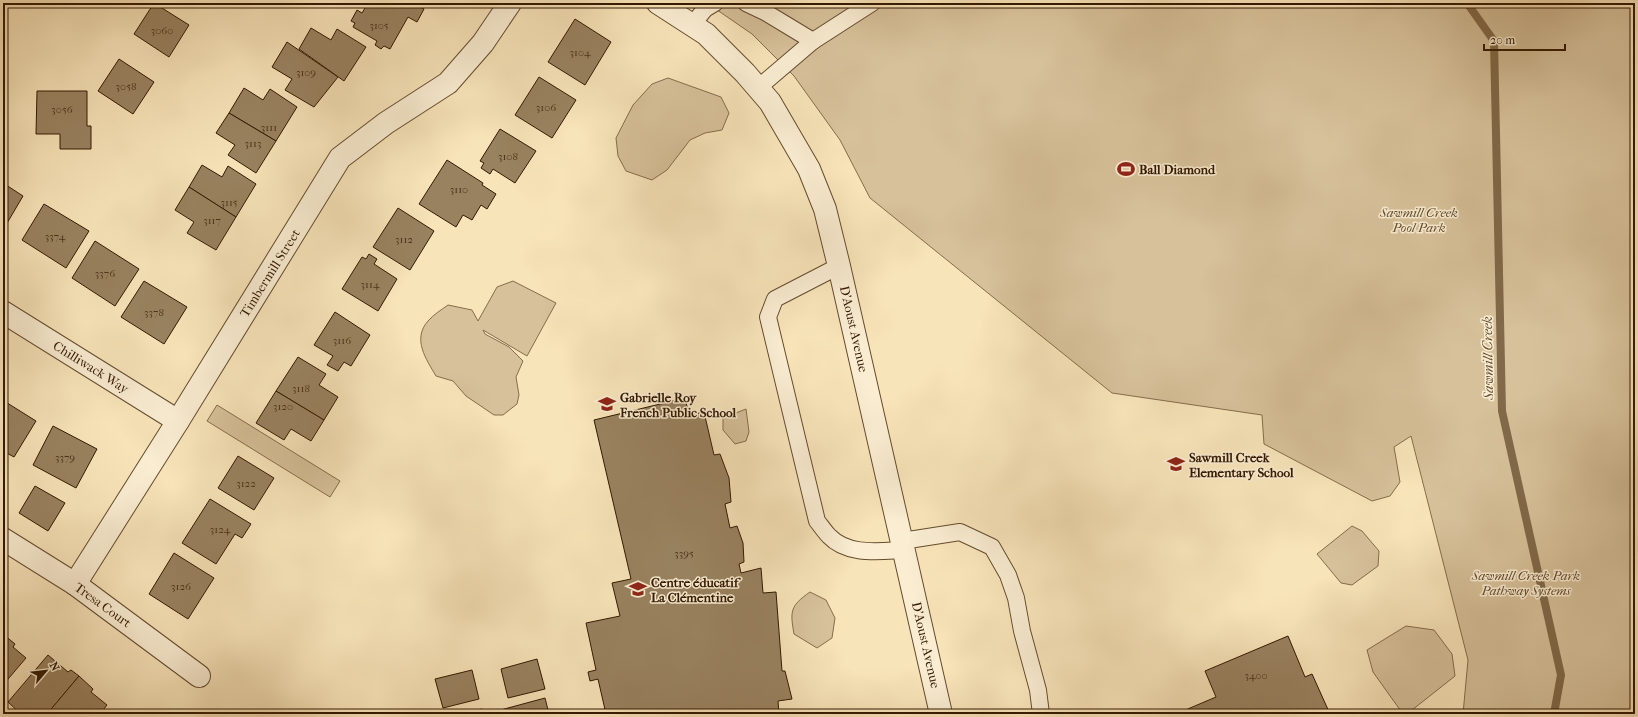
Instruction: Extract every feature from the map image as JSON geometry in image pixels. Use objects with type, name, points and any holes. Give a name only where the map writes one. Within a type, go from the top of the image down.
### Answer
[{"type":"street","name":"Timbermill Street","points":[[75,584],[178,421],[340,158],[386,123],[448,83],[483,43],[510,3]]},
{"type":"street","name":"D'Aoust Avenue","points":[[658,3],[706,34],[745,73],[770,102],[809,168],[825,209],[839,266],[942,714]]},
{"type":"street","name":"Chilliwack Way","points":[[3,312],[178,421]]},
{"type":"street","name":"Tresa Court","points":[[3,540],[75,584],[199,676]]},
{"type":"lane","points":[[692,25],[705,9],[715,3]]},
{"type":"lane","points":[[746,3],[765,12],[813,41]]},
{"type":"lane","points":[[758,88],[813,41],[872,3]]},
{"type":"lane","points":[[839,266],[775,299],[768,317],[817,521],[829,537],[843,547],[864,551],[903,546],[960,532],[992,547],[1008,575],[1016,598],[1022,631],[1038,690],[1041,714]]},
{"type":"green space","name":"Sawmill Creek Pool Park","points":[[707,3],[1635,3],[1635,714],[1463,714],[1468,660],[1411,436],[1394,447],[1400,482],[1390,496],[1372,501],[1264,444],[1262,415],[1112,393],[870,198],[840,140],[794,76],[752,34]]},
{"type":"green space","points":[[668,78],[721,97],[729,113],[722,130],[705,133],[690,140],[667,170],[652,180],[626,171],[618,156],[616,138],[633,105],[652,84]]},
{"type":"green space","points":[[513,281],[556,303],[527,356],[483,330],[485,334],[509,347],[523,361],[516,377],[519,395],[517,404],[503,415],[494,415],[466,396],[453,381],[436,376],[422,349],[421,335],[423,328],[428,321],[448,305],[472,310],[478,321],[497,287]]},
{"type":"green space","points":[[217,405],[340,481],[330,497],[207,421]]},
{"type":"green space","points":[[746,409],[749,432],[746,441],[735,444],[723,430],[723,418]]},
{"type":"green space","points":[[1352,526],[1362,531],[1379,551],[1378,566],[1352,585],[1341,583],[1317,554]]},
{"type":"green space","points":[[810,592],[826,600],[835,618],[832,638],[817,648],[794,634],[792,620],[795,605]]},
{"type":"green space","points":[[1406,626],[1434,630],[1452,654],[1455,676],[1407,714],[1403,714],[1373,672],[1367,650]]},
{"type":"building","points":[[154,3],[189,25],[169,57],[134,34]]},
{"type":"building","points":[[368,3],[387,3],[390,5],[392,3],[413,3],[424,9],[417,22],[408,17],[390,49],[384,46],[381,49],[375,45],[377,41],[353,27],[355,23],[351,21],[357,10],[362,13]]},
{"type":"building","points":[[575,19],[611,42],[585,85],[548,62]]},
{"type":"building","points":[[311,28],[331,40],[337,29],[366,47],[344,81],[299,49]]},
{"type":"building","points":[[287,42],[338,77],[314,107],[285,90],[292,79],[272,67]]},
{"type":"building","points":[[119,59],[154,82],[133,114],[98,91]]},
{"type":"building","points":[[539,77],[576,100],[552,138],[515,115]]},
{"type":"building","points":[[244,88],[263,100],[270,89],[297,107],[276,141],[229,113]]},
{"type":"building","points":[[37,91],[87,91],[87,126],[91,126],[91,149],[60,149],[60,134],[36,134]]},
{"type":"building","points":[[229,113],[276,141],[256,173],[228,155],[235,145],[216,133]]},
{"type":"building","points":[[500,129],[536,151],[515,183],[493,169],[490,174],[481,168],[484,163],[480,161]]},
{"type":"building","points":[[447,160],[483,183],[482,185],[496,194],[487,209],[481,205],[472,220],[463,215],[456,227],[419,204]]},
{"type":"building","points":[[202,165],[222,177],[228,166],[256,184],[236,217],[189,187]]},
{"type":"building","points":[[3,183],[23,196],[3,230]]},
{"type":"building","points":[[189,187],[236,217],[216,250],[187,233],[194,222],[175,210]]},
{"type":"building","points":[[44,204],[89,231],[66,268],[22,240]]},
{"type":"building","points":[[398,208],[434,231],[410,270],[373,247]]},
{"type":"building","points":[[95,241],[139,269],[115,306],[72,278]]},
{"type":"building","points":[[369,254],[377,259],[374,264],[397,279],[378,311],[342,289],[362,257],[366,259]]},
{"type":"building","points":[[144,281],[187,307],[164,344],[121,317]]},
{"type":"building","points":[[335,312],[370,335],[351,366],[344,362],[338,371],[327,365],[333,356],[314,345]]},
{"type":"building","points":[[298,357],[326,374],[319,385],[338,397],[324,420],[276,391]]},
{"type":"building","points":[[276,391],[324,420],[311,441],[291,429],[284,440],[256,423]]},
{"type":"building","points":[[685,398],[689,415],[704,412],[714,455],[720,454],[729,478],[731,502],[725,504],[730,528],[737,526],[743,543],[744,562],[739,564],[741,573],[761,568],[763,593],[776,592],[782,671],[785,671],[792,699],[778,701],[779,714],[606,714],[598,679],[590,681],[588,672],[596,670],[586,623],[620,616],[612,583],[631,579],[594,420]]},
{"type":"building","points":[[4,401],[36,421],[14,457],[3,451]]},
{"type":"building","points":[[53,426],[97,449],[76,488],[33,465]]},
{"type":"building","points":[[238,456],[274,478],[254,510],[218,488]]},
{"type":"building","points":[[35,486],[65,503],[48,531],[19,513]]},
{"type":"building","points":[[210,499],[251,524],[242,538],[235,534],[216,564],[182,543]]},
{"type":"building","points":[[174,553],[214,578],[188,619],[149,594]]},
{"type":"building","points":[[3,634],[15,644],[13,647],[26,658],[3,685]]},
{"type":"building","points":[[1288,636],[1305,677],[1312,674],[1330,714],[1176,714],[1216,697],[1205,671]]},
{"type":"building","points":[[48,655],[68,672],[71,670],[79,676],[47,714],[21,714],[8,702]]},
{"type":"building","points":[[537,659],[545,689],[508,698],[501,669]]},
{"type":"building","points":[[472,670],[479,699],[443,708],[435,679]]},
{"type":"building","points":[[79,676],[93,689],[91,692],[107,705],[100,714],[47,714]]},
{"type":"building","points":[[545,698],[549,714],[497,714],[497,711]]},
{"type":"building","points":[[482,709],[483,714],[459,714]]},
{"type":"waterway","name":"Sawmill Creek","points":[[1467,3],[1494,41],[1502,411],[1561,675],[1554,714]]},
{"type":"place","name":"Ball Diamond","points":[[1126,169]]},
{"type":"place","name":"Gabrielle Roy French Public School","points":[[607,404]]},
{"type":"place","name":"Sawmill Creek Elementary School","points":[[1176,464]]},
{"type":"place","name":"Centre éducatif La Clémentine","points":[[638,589]]},
{"type":"park label","name":"Sawmill Creek Park Pathway Systems","points":[[1526,582]]}]
